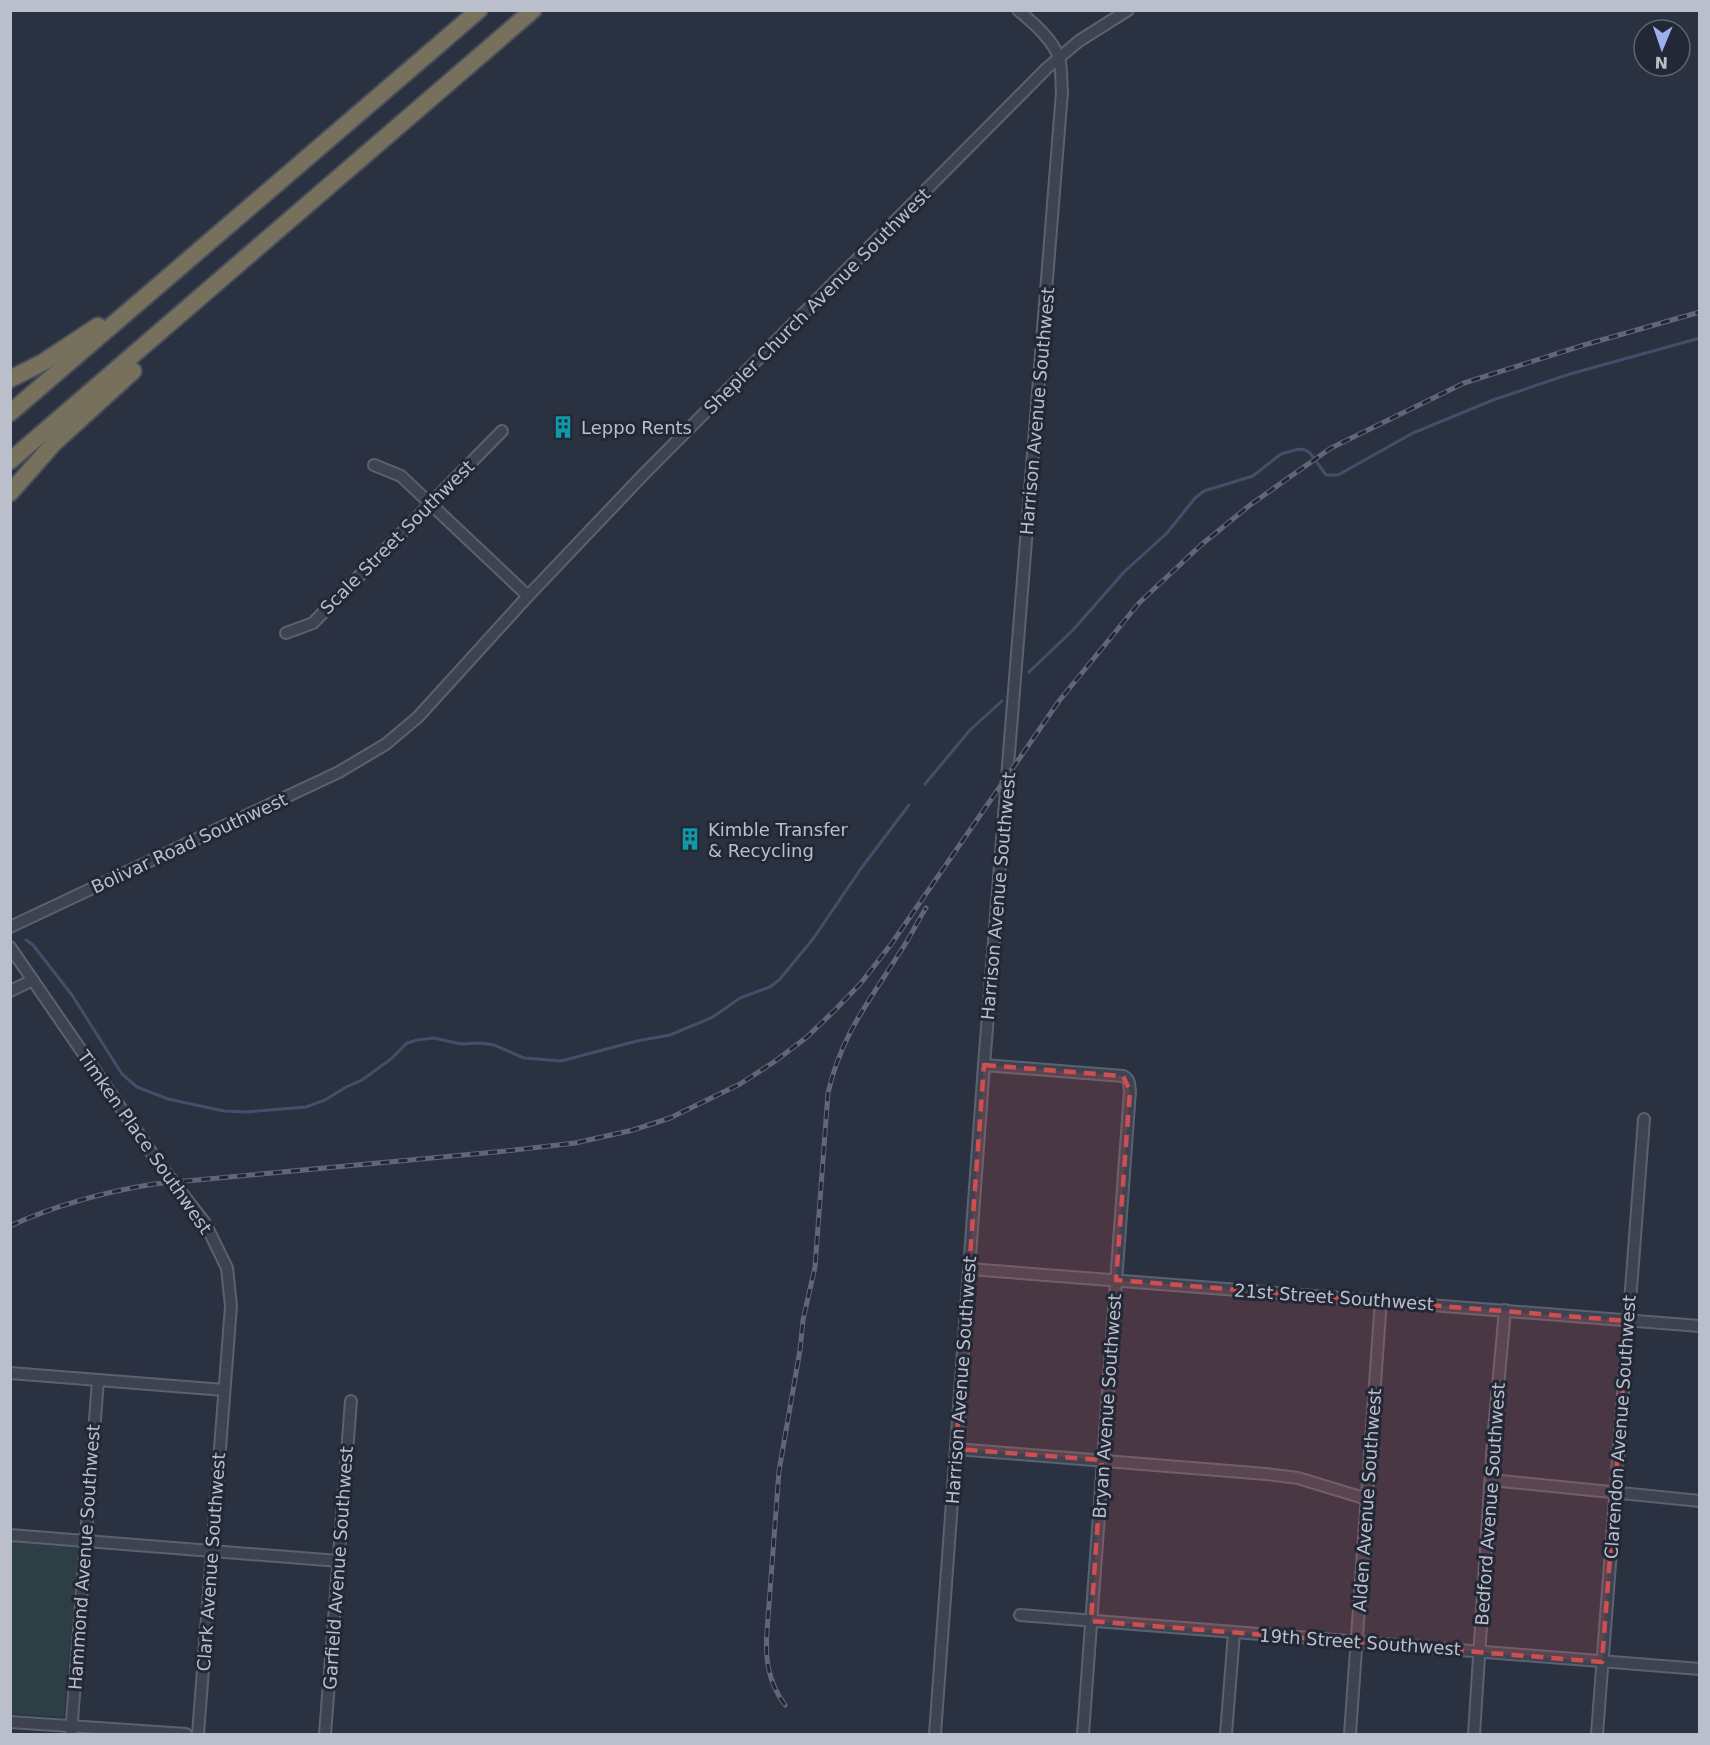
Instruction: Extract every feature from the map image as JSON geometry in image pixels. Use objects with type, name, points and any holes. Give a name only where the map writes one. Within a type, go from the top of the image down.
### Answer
[{"type":"highway","points":[[10,413],[479,10]]},
{"type":"highway","points":[[10,460],[533,10]]},
{"type":"highway","points":[[10,493],[27,472],[76,422],[309,214],[376,146]]},
{"type":"highway","points":[[10,379],[42,363],[94,329],[266,184],[302,163]]},
{"type":"street","points":[[1018,10],[1044,36],[1059,57]]},
{"type":"street","name":"Shepler Church Avenue Southwest","points":[[366,758],[399,735],[418,717],[528,596],[643,475],[1059,57],[1079,41],[1128,10]]},
{"type":"street","name":"Harrison Avenue Southwest","points":[[935,1734],[984,1065],[1062,92],[1059,57]]},
{"type":"street","name":"Scale Street Southwest","points":[[286,633],[313,623],[502,431]]},
{"type":"street","points":[[374,465],[401,476],[528,596]]},
{"type":"street","name":"Bolivar Road Southwest","points":[[10,927],[366,758]]},
{"type":"street","name":"Timken Place Southwest","points":[[10,947],[160,1165],[205,1224],[219,1250],[227,1269],[231,1306],[224,1390]]},
{"type":"street","points":[[10,991],[33,980]]},
{"type":"street","name":"Bryan Avenue Southwest","points":[[984,1065],[1123,1076],[1128,1079],[1130,1091],[1083,1734]]},
{"type":"street","name":"Clarendon Avenue Southwest","points":[[1597,1734],[1644,1119]]},
{"type":"street","name":"21st Street Southwest","points":[[969,1269],[1700,1326]]},
{"type":"street","name":"Alden Avenue Southwest","points":[[1350,1734],[1381,1300]]},
{"type":"street","name":"Bedford Avenue Southwest","points":[[1474,1734],[1504,1310]]},
{"type":"street","points":[[10,1373],[224,1390]]},
{"type":"street","name":"Hammond Avenue Southwest","points":[[71,1730],[98,1380]]},
{"type":"street","name":"Clark Avenue Southwest","points":[[198,1734],[224,1390]]},
{"type":"street","name":"Garfield Avenue Southwest","points":[[325,1734],[351,1401]]},
{"type":"street","points":[[956,1449],[1277,1475],[1298,1478],[1367,1499]]},
{"type":"street","points":[[1491,1480],[1700,1501]]},
{"type":"street","points":[[10,1535],[339,1561]]},
{"type":"street","name":"19th Street Southwest","points":[[1020,1616],[1700,1669]]},
{"type":"street","points":[[1226,1734],[1234,1633]]},
{"type":"street","points":[[10,1722],[71,1730],[186,1734]]},
{"type":"highlighted area","points":[[984,1065],[1123,1076],[1130,1091],[1116,1280],[1628,1321],[1602,1662],[1091,1621],[1102,1460],[956,1449]]},
{"type":"shaded area","points":[[10,1542],[78,1547],[64,1717],[11,1714]]},
{"type":"waterway","points":[[1029,672],[1073,630],[1124,572],[1167,533],[1195,498],[1204,491],[1253,476],[1281,454],[1299,449],[1310,453],[1326,475],[1338,475],[1413,433],[1493,400],[1570,374],[1700,338]]},
{"type":"waterway","points":[[925,784],[970,730],[1002,701]]},
{"type":"waterway","points":[[26,940],[33,945],[72,995],[122,1074],[137,1087],[168,1099],[224,1111],[246,1112],[306,1107],[325,1100],[362,1080],[391,1059],[407,1043],[417,1040],[434,1038],[461,1044],[494,1045],[524,1058],[561,1061],[637,1041],[670,1035],[713,1017],[740,998],[770,987],[780,979],[813,939],[862,867],[909,805]]},
{"type":"railway","points":[[10,1226],[80,1200],[154,1184],[575,1143],[633,1130],[670,1118],[740,1084],[807,1037],[861,983],[892,943],[1059,701],[1139,603],[1201,545],[1250,505],[1331,448],[1464,383],[1584,345],[1700,312]]},
{"type":"railway","points":[[785,1705],[771,1679],[767,1631],[779,1471],[803,1320],[815,1267],[828,1093],[849,1035],[926,908]]},
{"type":"place","name":"Leppo Rents","points":[[563,427]]},
{"type":"place","name":"Kimble Transfer & Recycling","points":[[690,839]]}]
